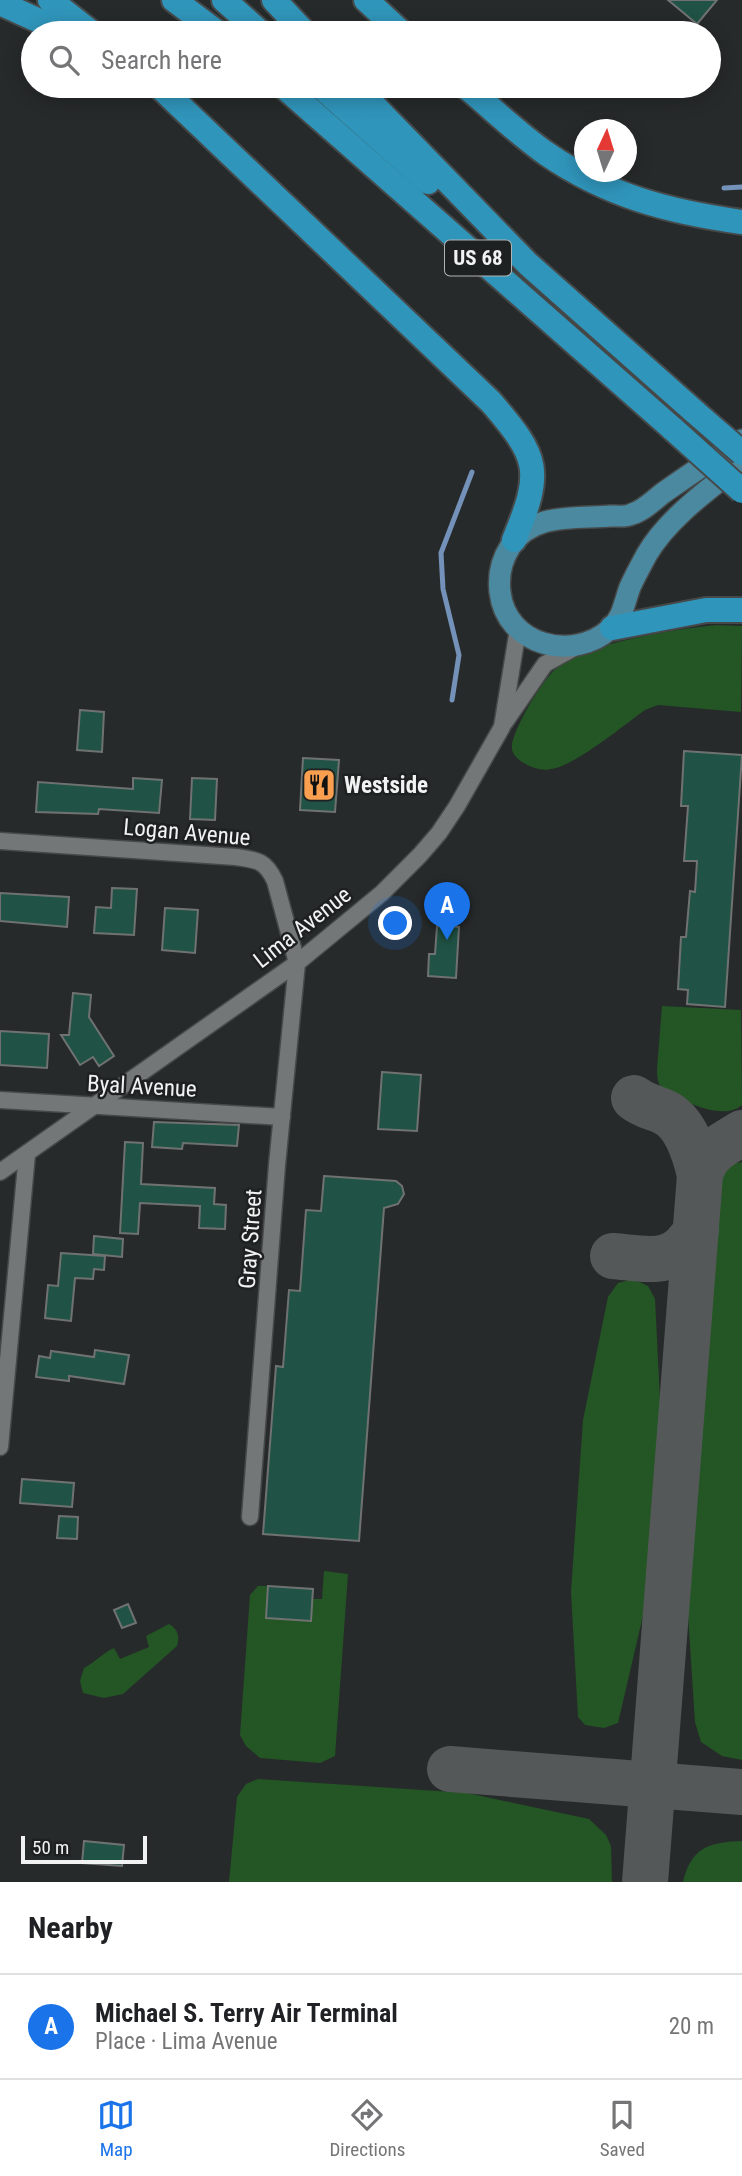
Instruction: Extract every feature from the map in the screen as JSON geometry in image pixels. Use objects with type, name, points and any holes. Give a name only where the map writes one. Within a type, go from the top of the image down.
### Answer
[{"type":"highway","points":[[50,0],[77,21]]},
{"type":"highway","points":[[174,0],[202,21]]},
{"type":"highway","points":[[192,0],[214,21]]},
{"type":"highway","points":[[224,0],[248,21]]},
{"type":"highway","points":[[274,0],[294,21]]},
{"type":"highway","points":[[366,0],[389,21]]},
{"type":"highway","points":[[376,0],[392,21]]},
{"type":"highway","points":[[0,3],[41,21]]},
{"type":"highway","points":[[155,98],[224,148]]},
{"type":"highway","points":[[172,98],[491,402],[519,435],[528,452],[532,486],[528,508],[514,540]]},
{"type":"highway","name":"US 68","points":[[297,98],[742,491]]},
{"type":"highway","points":[[333,98],[484,232],[528,264]]},
{"type":"highway","name":"US 68","points":[[367,98],[528,264],[742,453]]},
{"type":"highway","points":[[479,98],[547,154],[602,186],[657,206],[742,222]]},
{"type":"highway","points":[[612,628],[706,610],[742,610]]},
{"type":"main road","points":[[742,440],[632,514],[546,520],[529,528],[514,540],[504,557],[499,576],[500,595],[506,613],[518,629],[535,641],[555,648],[576,647],[596,640],[612,628],[625,609],[630,587],[649,552],[671,523],[742,463]]},
{"type":"street","name":"Lima Avenue","points":[[0,1172],[297,963],[382,893],[420,855],[457,806],[502,727],[518,629]]},
{"type":"street","points":[[502,727],[545,664],[576,647]]},
{"type":"street","name":"Logan Avenue","points":[[0,841],[236,857],[261,862],[270,870],[275,881],[297,963]]},
{"type":"street","name":"Gray Street","points":[[250,1517],[297,963]]},
{"type":"street","name":"Byal Avenue","points":[[0,1100],[282,1116]]},
{"type":"street","points":[[0,1447],[27,1154]]},
{"type":"green space","points":[[716,625],[742,626],[741,712],[658,705],[645,710],[586,753],[561,766],[548,770],[535,768],[514,754],[513,741],[522,719],[545,682],[558,667],[592,650],[613,644]]},
{"type":"green space","points":[[662,1006],[741,1010],[742,1105],[716,1111],[668,1095],[662,1090],[657,1069]]},
{"type":"green space","points":[[742,1162],[742,1760],[722,1756],[701,1742],[695,1722],[687,1599],[718,1172],[727,1165]]},
{"type":"green space","points":[[633,1279],[648,1286],[655,1299],[661,1420],[648,1594],[618,1723],[604,1728],[585,1725],[578,1717],[571,1592],[583,1420],[608,1297],[618,1283]]},
{"type":"green space","points":[[324,1571],[348,1574],[335,1756],[320,1763],[260,1758],[246,1746],[240,1735],[250,1595],[258,1586],[268,1586],[266,1618],[311,1621],[313,1599],[322,1599]]},
{"type":"green space","points":[[169,1624],[177,1633],[177,1646],[123,1694],[104,1698],[83,1693],[80,1681],[84,1668],[114,1648],[120,1659],[149,1647],[146,1636]]},
{"type":"green space","points":[[258,1779],[467,1793],[589,1819],[606,1835],[611,1846],[612,1882],[229,1882],[237,1797],[246,1784]]},
{"type":"green space","points":[[742,1841],[742,1882],[683,1882],[691,1861],[704,1849],[720,1843]]},
{"type":"building","points":[[668,0],[717,0],[700,21],[693,21]]},
{"type":"building","points":[[80,710],[104,712],[102,752],[77,750]]},
{"type":"building","points":[[684,751],[742,755],[725,1007],[687,1004],[688,990],[678,989],[681,937],[686,937],[690,891],[695,892],[697,861],[684,861],[688,806],[681,806]]},
{"type":"building","name":"Westside","points":[[303,758],[339,760],[335,812],[300,810]]},
{"type":"building","points":[[133,778],[162,780],[159,813],[99,809],[98,814],[36,812],[38,782],[133,789]]},
{"type":"building","points":[[192,778],[217,779],[215,820],[190,819]]},
{"type":"building","points":[[112,888],[137,889],[134,935],[94,933],[96,907],[111,908]]},
{"type":"building","points":[[0,893],[69,897],[67,927],[0,921]]},
{"type":"building","points":[[165,908],[198,910],[195,953],[162,950]]},
{"type":"building","points":[[437,926],[459,927],[456,978],[428,976],[429,954],[435,954]]},
{"type":"building","points":[[73,993],[91,995],[89,1017],[114,1056],[99,1066],[93,1057],[80,1065],[61,1035],[69,1035]]},
{"type":"building","points":[[0,1031],[49,1034],[47,1068],[0,1065]]},
{"type":"building","points":[[382,1072],[421,1075],[417,1131],[378,1129]]},
{"type":"building","points":[[154,1122],[239,1125],[237,1146],[183,1143],[182,1149],[152,1147]]},
{"type":"building","points":[[125,1142],[143,1143],[141,1184],[215,1188],[214,1204],[226,1205],[225,1229],[199,1228],[200,1206],[140,1203],[138,1234],[120,1233]]},
{"type":"building","points":[[324,1176],[396,1181],[402,1186],[404,1194],[398,1204],[384,1208],[359,1541],[263,1534],[276,1366],[283,1367],[289,1290],[300,1291],[306,1210],[321,1211]]},
{"type":"building","points":[[94,1236],[123,1239],[122,1257],[93,1254]]},
{"type":"building","points":[[61,1253],[105,1256],[104,1270],[94,1269],[93,1279],[75,1278],[71,1321],[45,1318],[48,1285],[58,1286]]},
{"type":"building","points":[[95,1350],[129,1355],[124,1384],[69,1376],[69,1381],[36,1377],[39,1356],[50,1358],[51,1351],[94,1357]]},
{"type":"building","points":[[22,1479],[74,1483],[72,1507],[20,1503]]},
{"type":"building","points":[[59,1516],[78,1517],[77,1539],[57,1538]]},
{"type":"building","points":[[268,1586],[313,1589],[311,1621],[266,1618]]},
{"type":"building","points":[[128,1604],[136,1623],[122,1628],[114,1610]]},
{"type":"building","points":[[84,1841],[124,1845],[122,1866],[82,1863]]},
{"type":"waterway","points":[[724,188],[742,187]]},
{"type":"waterway","points":[[452,700],[459,655],[443,589],[441,553],[472,472]]},
{"type":"taxiway","points":[[634,1098],[664,1112],[678,1123],[692,1148],[700,1175]]},
{"type":"taxiway","points":[[645,1882],[700,1175],[711,1154],[742,1133]]},
{"type":"taxiway","points":[[613,1256],[650,1259],[670,1256],[679,1251],[696,1230]]},
{"type":"taxiway","points":[[450,1769],[742,1792]]},
{"type":"place","name":"Westside","points":[[319,785]]},
{"type":"place","name":"Michael S. Terry Air Terminal","points":[[447,940]]}]
